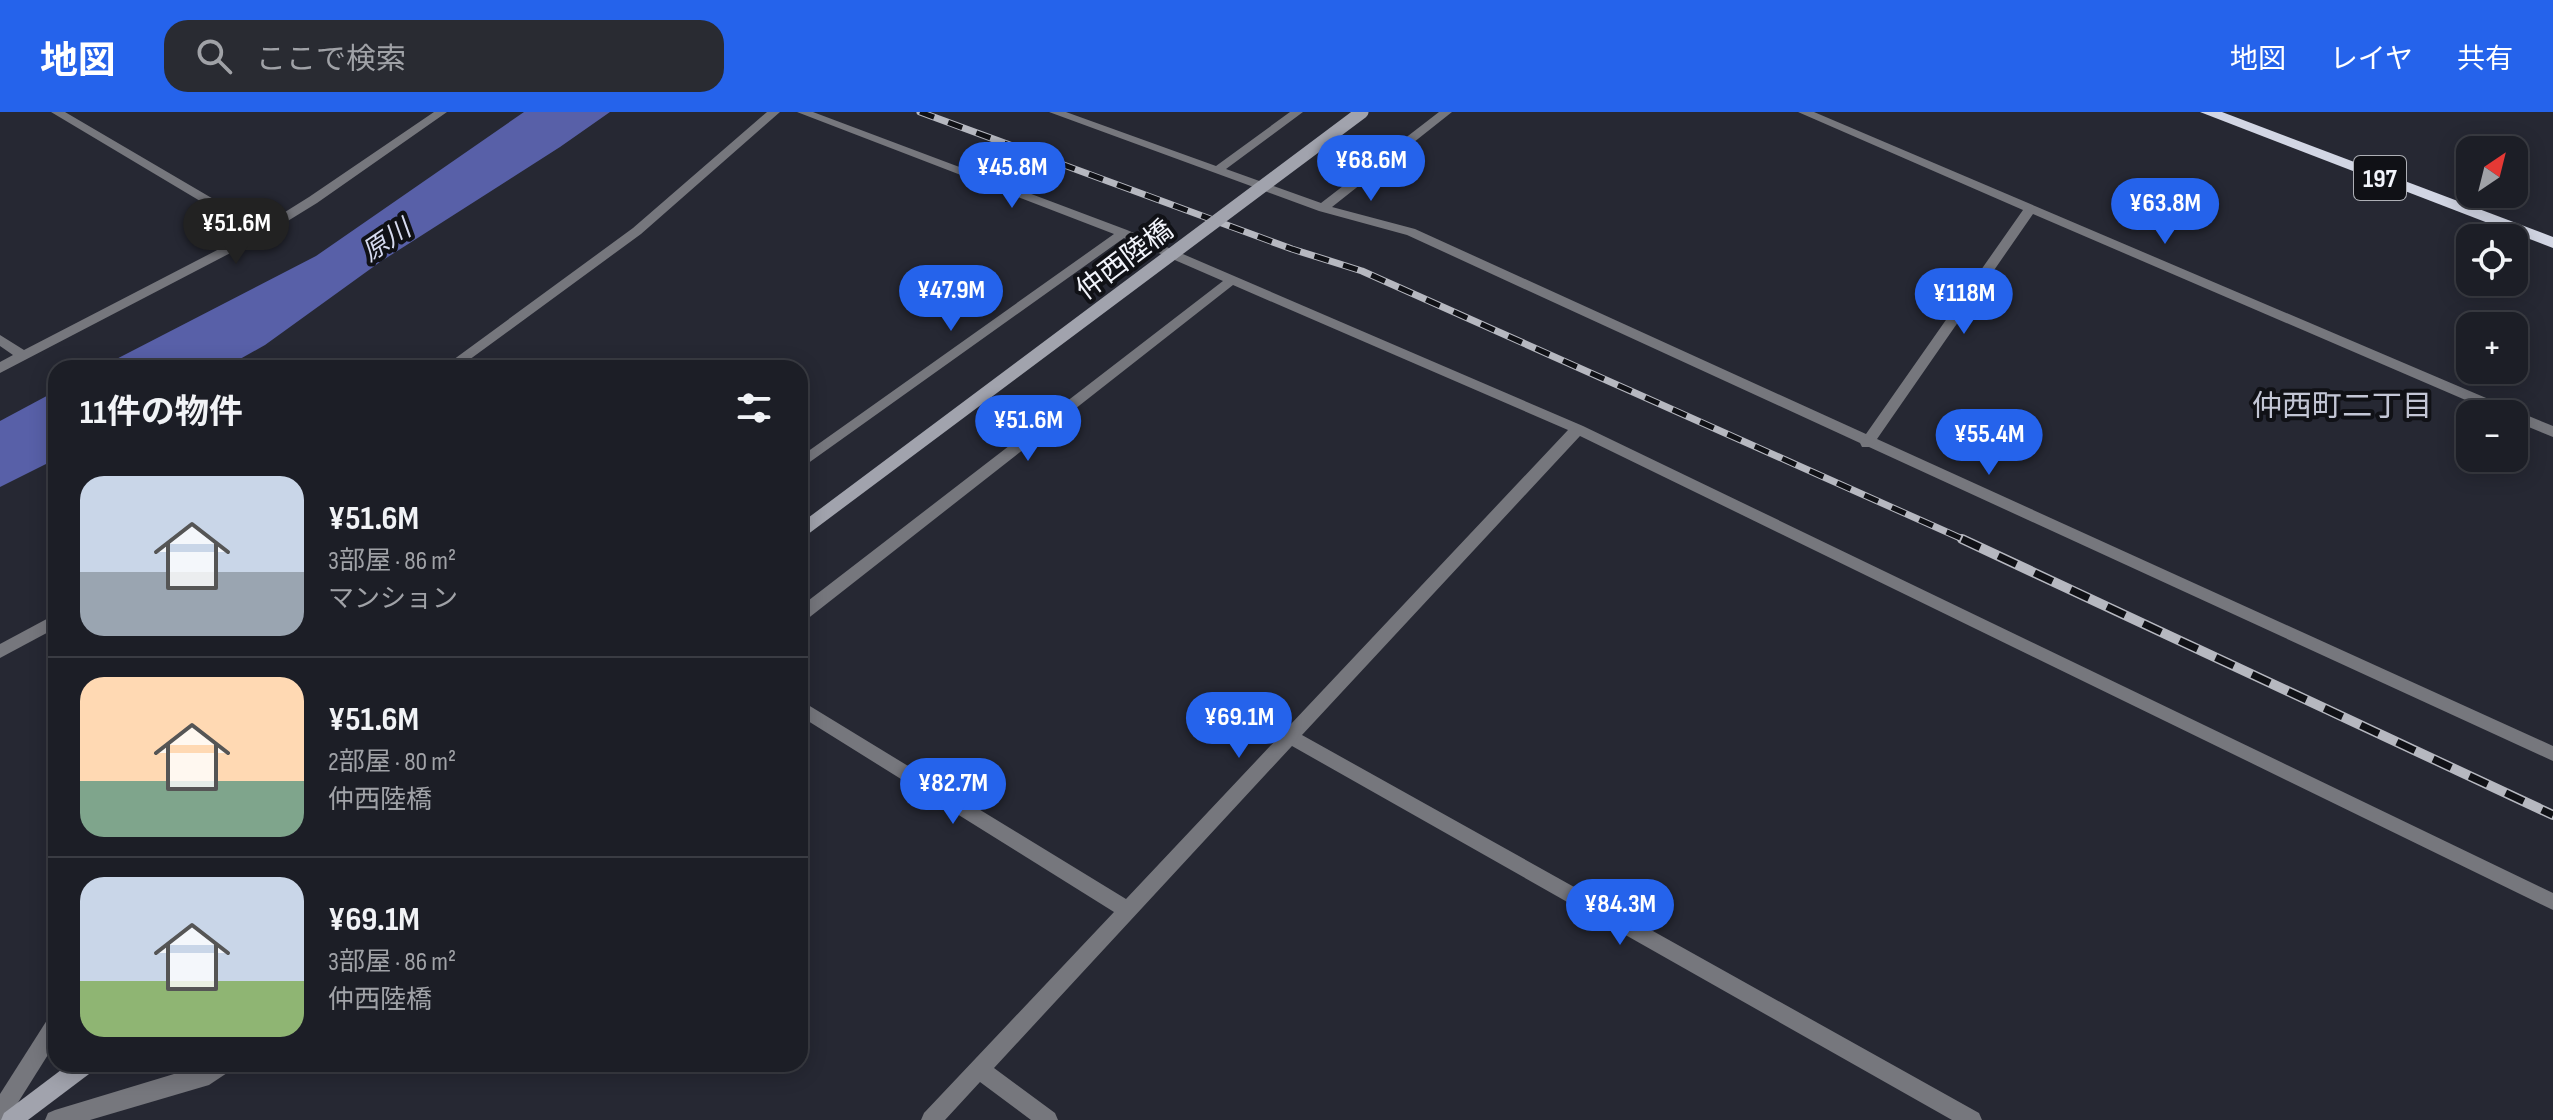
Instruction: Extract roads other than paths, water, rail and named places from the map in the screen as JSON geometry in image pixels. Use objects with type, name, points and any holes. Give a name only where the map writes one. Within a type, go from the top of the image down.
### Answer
[{"type":"highway","name":"197","points":[[2208,112],[2553,243]]},
{"type":"main road","name":"仲西陸橋","points":[[808,526],[1362,112]]},
{"type":"main road","points":[[11,1120],[75,1072]]},
{"type":"street","points":[[57,112],[261,232]]},
{"type":"street","points":[[0,368],[261,232],[441,112]]},
{"type":"street","points":[[460,360],[637,231],[774,112]]},
{"type":"street","points":[[803,112],[1123,233],[1578,429],[2553,902]]},
{"type":"street","points":[[1055,112],[1323,208],[1411,232],[2553,754]]},
{"type":"street","points":[[1217,170],[1297,112]]},
{"type":"street","points":[[1323,208],[1446,112]]},
{"type":"street","points":[[1804,112],[2477,400]]},
{"type":"street","points":[[1867,443],[2030,209]]},
{"type":"street","points":[[808,458],[1123,233]]},
{"type":"street","points":[[808,610],[1233,279]]},
{"type":"street","points":[[0,339],[23,356]]},
{"type":"street","points":[[2528,422],[2553,432]]},
{"type":"street","points":[[931,1120],[1578,429]]},
{"type":"street","points":[[0,652],[48,625]]},
{"type":"street","points":[[808,712],[1127,910]]},
{"type":"street","points":[[1290,737],[1972,1120]]},
{"type":"street","points":[[0,1113],[48,1037]]},
{"type":"street","points":[[979,1069],[1048,1120]]},
{"type":"street","points":[[55,1120],[213,1072]]},
{"type":"water","name":"原川","points":[[524,112],[610,112],[380,262],[265,345],[238,360],[114,360],[316,256]]},
{"type":"water","points":[[48,395],[48,463],[0,487],[0,421]]},
{"type":"railway","points":[[920,112],[1292,249],[1362,271],[1967,541]]},
{"type":"railway","points":[[1962,539],[2553,815]]},
{"type":"district","name":"仲西町二丁目","points":[[2342,406]]}]
